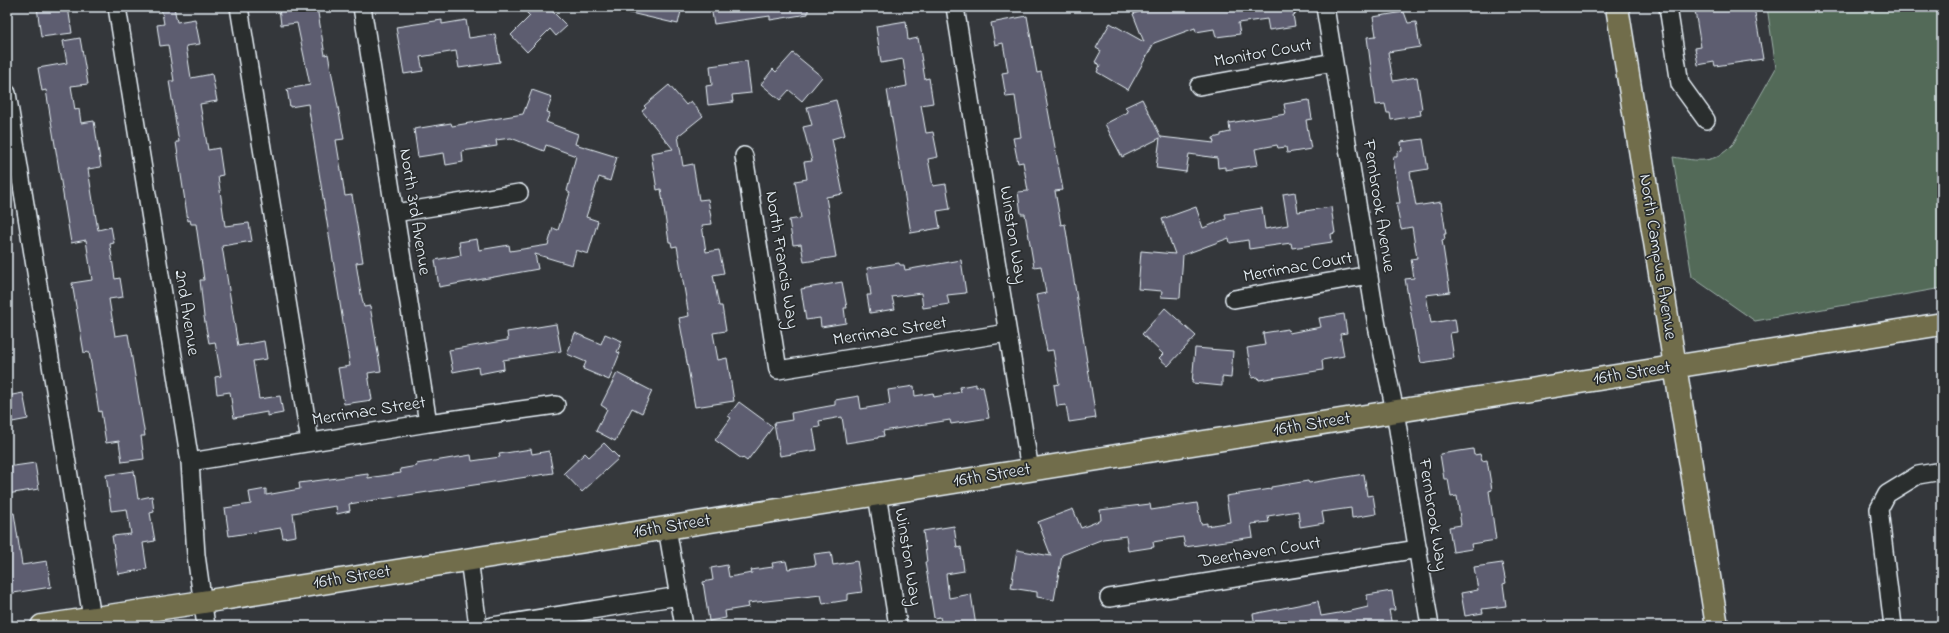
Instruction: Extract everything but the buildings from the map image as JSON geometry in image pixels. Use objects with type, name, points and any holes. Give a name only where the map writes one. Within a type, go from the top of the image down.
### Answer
[{"type":"main road","name":"North Campus Avenue","points":[[1617,7],[1717,626]]},
{"type":"main road","name":"16th Street","points":[[42,626],[203,602],[1942,324]]},
{"type":"street","name":"2nd Avenue","points":[[117,7],[190,462],[196,554],[206,626]]},
{"type":"street","points":[[240,7],[310,442]]},
{"type":"street","name":"North 3rd Avenue","points":[[362,7],[428,422]]},
{"type":"street","name":"Winston Way","points":[[955,7],[1030,470]]},
{"type":"street","name":"Fernbrook Avenue","points":[[1325,7],[1377,326],[1395,411]]},
{"type":"street","points":[[1668,7],[1680,84],[1706,120]]},
{"type":"street","name":"Monitor Court","points":[[1199,86],[1334,62]]},
{"type":"street","points":[[7,93],[92,618]]},
{"type":"street","name":"North Francis Way","points":[[744,156],[778,370]]},
{"type":"street","points":[[395,214],[519,193]]},
{"type":"street","name":"Merrimac Court","points":[[1234,299],[1369,275]]},
{"type":"street","name":"Merrimac Street","points":[[778,370],[1007,333]]},
{"type":"street","name":"Merrimac Street","points":[[190,462],[428,422],[556,405]]},
{"type":"street","name":"Fernbrook Way","points":[[1395,411],[1430,626]]},
{"type":"street","points":[[1894,626],[1879,509],[1887,494],[1918,475],[1942,471]]},
{"type":"street","name":"Winston Way","points":[[878,494],[898,626]]},
{"type":"street","points":[[667,528],[684,626]]},
{"type":"street","name":"Deerhaven Court","points":[[1109,598],[1418,549]]},
{"type":"street","points":[[469,559],[478,626]]},
{"type":"street","points":[[492,626],[679,596]]},
{"type":"green space","points":[[1767,7],[1942,7],[1942,288],[1755,321],[1692,277],[1673,157],[1691,160],[1706,160],[1726,151],[1733,144],[1776,68]]}]
